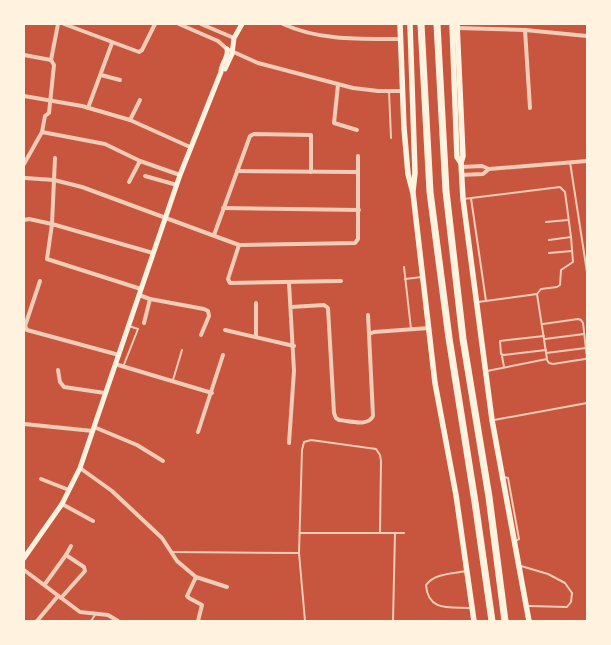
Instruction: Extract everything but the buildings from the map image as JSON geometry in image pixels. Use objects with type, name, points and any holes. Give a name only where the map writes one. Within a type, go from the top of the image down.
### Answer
[{"type":"highway","points":[[421,24],[430,192],[449,338],[492,621]]},
{"type":"highway","points":[[436,24],[448,211],[463,339],[490,497],[506,621]]},
{"type":"main road","points":[[24,558],[26,550],[62,504],[80,468],[190,147],[221,72],[224,69],[234,38],[242,24]]},
{"type":"main road","points":[[400,24],[402,91],[408,174],[413,193],[435,383],[456,494],[474,621]]},
{"type":"main road","points":[[410,24],[415,173],[413,193]]},
{"type":"main road","points":[[455,25],[456,149],[461,165]]},
{"type":"main road","points":[[455,25],[463,156],[461,165],[463,199],[484,371],[529,621]]},
{"type":"street","points":[[24,164],[42,132],[45,116],[49,114],[54,66],[51,60],[58,24]]},
{"type":"street","points":[[64,24],[112,44],[139,52],[141,52],[154,24]]},
{"type":"street","points":[[179,24],[218,41],[229,52],[258,63],[367,91],[402,91]]},
{"type":"street","points":[[201,24],[234,38]]},
{"type":"street","points":[[283,24],[302,32],[330,37],[401,39]]},
{"type":"street","points":[[455,25],[587,36]]},
{"type":"street","points":[[525,30],[530,108]]},
{"type":"street","points":[[88,108],[112,44]]},
{"type":"street","points":[[24,55],[51,60]]},
{"type":"street","points":[[101,75],[120,80]]},
{"type":"street","points":[[338,85],[334,123],[357,130]]},
{"type":"street","points":[[24,96],[88,108],[130,120],[190,147]]},
{"type":"street","points":[[130,120],[140,100]]},
{"type":"street","points":[[42,132],[104,144],[140,161],[180,175]]},
{"type":"street","points":[[214,235],[248,139],[252,135],[311,135],[311,172]]},
{"type":"street","points":[[25,178],[54,180],[82,187],[239,245],[355,243],[358,239],[359,210],[358,156]]},
{"type":"street","points":[[55,158],[52,224],[47,260],[140,292],[150,299],[204,309],[208,312],[209,316],[201,336]]},
{"type":"street","points":[[129,182],[140,161]]},
{"type":"street","points":[[461,165],[482,166],[490,169],[587,161]]},
{"type":"street","points":[[462,175],[484,174],[490,169]]},
{"type":"street","points":[[237,171],[358,172]]},
{"type":"street","points":[[145,176],[177,185]]},
{"type":"street","points":[[223,208],[359,210]]},
{"type":"street","points":[[24,220],[29,219],[52,224],[153,253]]},
{"type":"street","points":[[239,245],[228,282],[230,283],[289,284],[341,281]]},
{"type":"street","points":[[40,281],[25,330],[119,355]]},
{"type":"street","points":[[289,284],[294,346],[289,443]]},
{"type":"street","points":[[144,323],[150,299]]},
{"type":"street","points":[[256,303],[256,337]]},
{"type":"street","points":[[292,306],[324,305],[328,308],[334,413],[339,420],[368,422],[372,420],[368,315]]},
{"type":"street","points":[[369,334],[429,328]]},
{"type":"street","points":[[224,330],[294,346]]},
{"type":"street","points":[[198,432],[223,355]]},
{"type":"street","points":[[115,364],[212,393]]},
{"type":"street","points":[[58,370],[60,382],[64,386],[106,393]]},
{"type":"street","points":[[24,424],[93,429],[137,445],[164,461]]},
{"type":"street","points":[[80,468],[112,492],[162,538],[177,561],[196,577],[227,587]]},
{"type":"street","points":[[41,479],[69,490]]},
{"type":"street","points":[[62,504],[93,521]]},
{"type":"street","points":[[45,584],[71,546]]},
{"type":"street","points":[[38,621],[85,569],[66,555]]},
{"type":"street","points":[[24,570],[80,612],[108,615],[118,621]]},
{"type":"street","points":[[196,577],[187,596],[202,605],[198,621]]},
{"type":"lane","points":[[389,91],[391,138]]},
{"type":"lane","points":[[570,162],[587,272]]},
{"type":"lane","points":[[463,199],[560,188],[565,192],[572,237],[573,262],[564,267],[560,273],[560,285],[541,288],[537,294],[549,363],[585,360],[587,358],[583,323],[581,320],[543,324]]},
{"type":"lane","points":[[471,198],[486,301]]},
{"type":"lane","points":[[546,222],[569,220]]},
{"type":"lane","points":[[550,240],[572,237]]},
{"type":"lane","points":[[549,253],[572,251]]},
{"type":"lane","points":[[404,267],[410,329]]},
{"type":"lane","points":[[406,279],[422,278]]},
{"type":"lane","points":[[476,302],[537,294]]},
{"type":"lane","points":[[123,367],[138,329],[128,326]]},
{"type":"lane","points":[[504,367],[500,342],[584,334]]},
{"type":"lane","points":[[502,356],[586,348]]},
{"type":"lane","points":[[172,382],[182,350]]},
{"type":"lane","points":[[484,371],[547,360]]},
{"type":"lane","points":[[492,420],[587,403]]},
{"type":"lane","points":[[305,621],[299,554],[302,450],[304,442],[311,440],[376,449],[380,455],[380,533]]},
{"type":"lane","points":[[300,533],[404,533]]},
{"type":"lane","points":[[393,621],[395,533]]},
{"type":"lane","points":[[172,552],[299,554]]},
{"type":"lane","points":[[519,566],[548,574],[565,582],[572,593],[571,602],[567,607],[527,606]]},
{"type":"lane","points":[[468,571],[430,579],[426,585],[426,591],[433,603],[438,607],[472,608]]},
{"type":"lane","points":[[91,621],[96,614]]}]
